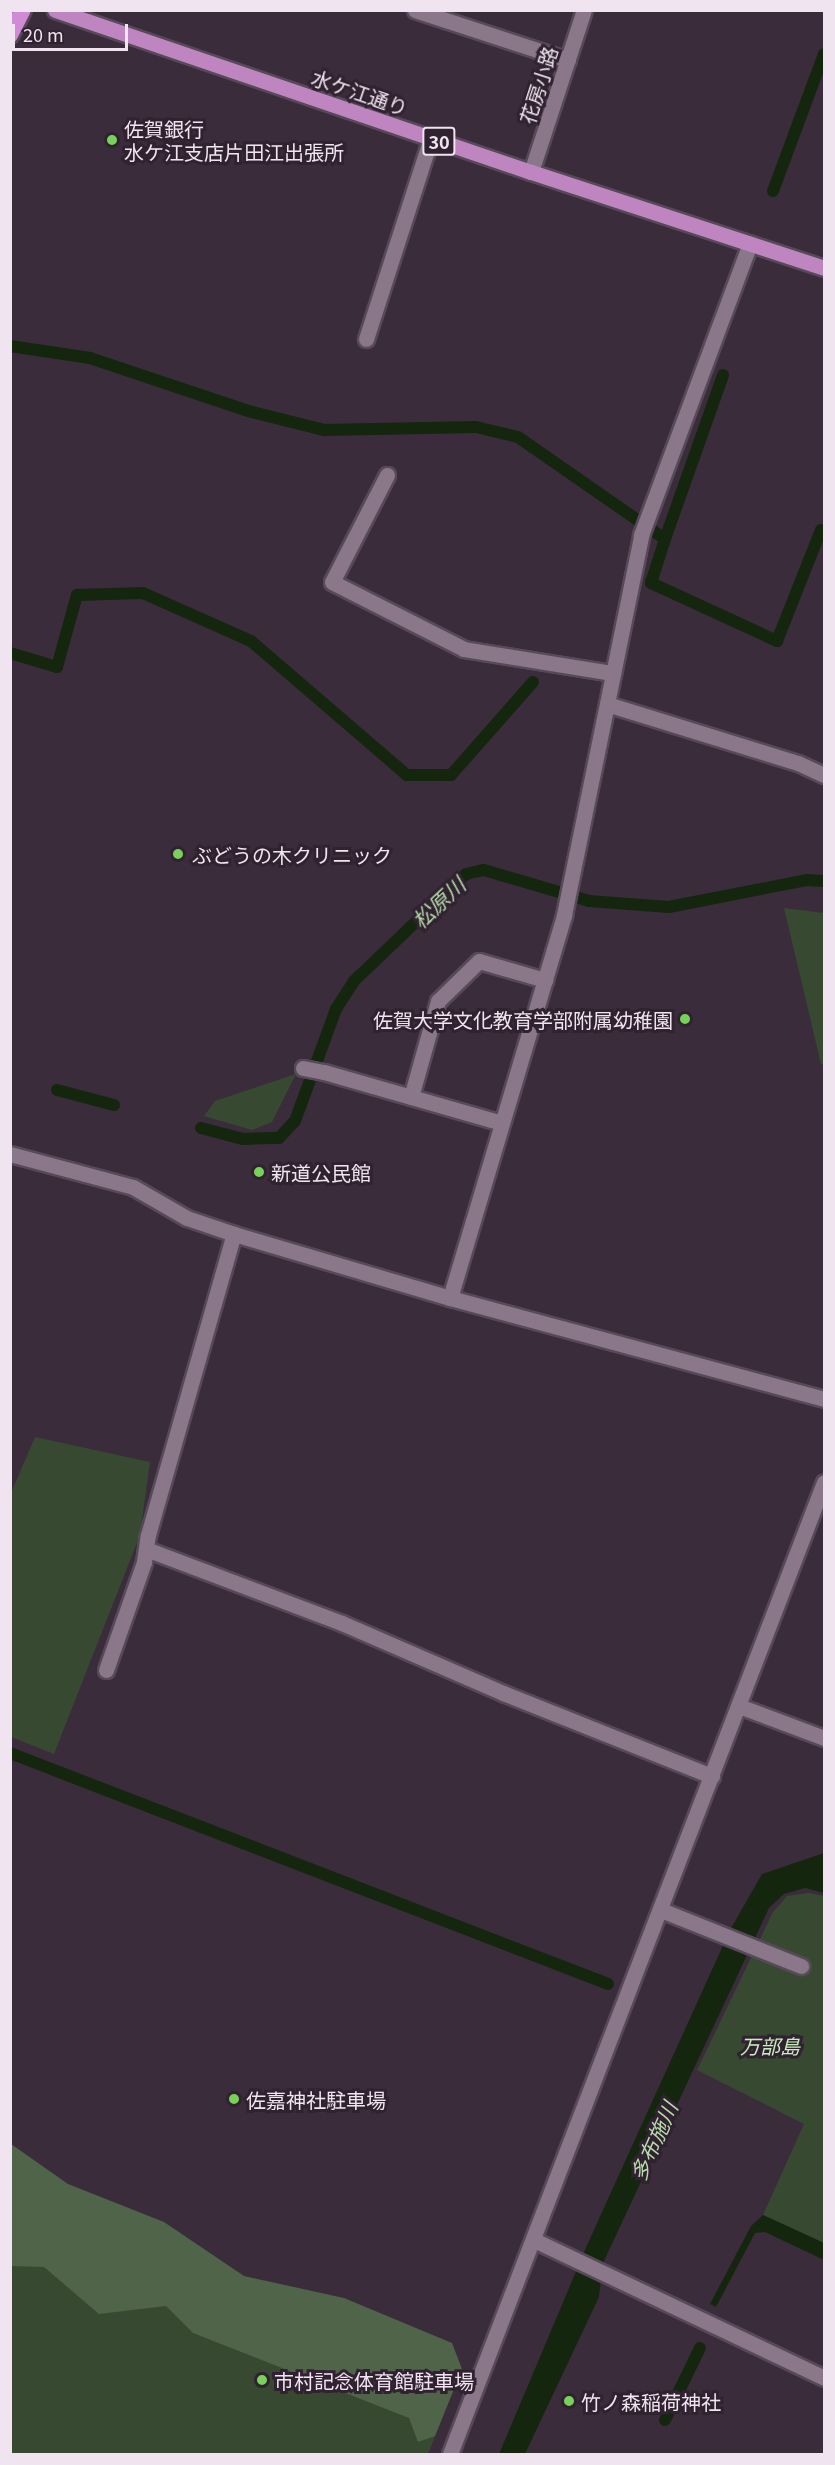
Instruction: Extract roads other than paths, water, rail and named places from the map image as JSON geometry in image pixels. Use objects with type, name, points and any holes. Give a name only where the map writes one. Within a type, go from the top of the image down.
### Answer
[{"type":"highway","points":[[10,35],[23,10]]},
{"type":"main road","name":"水ケ江通り","points":[[54,10],[531,172],[825,268]]},
{"type":"street","points":[[415,10],[568,60]]},
{"type":"street","name":"花房小路","points":[[531,172],[584,10]]},
{"type":"street","points":[[366,339],[430,138]]},
{"type":"street","points":[[450,1298],[564,915],[641,535],[750,244]]},
{"type":"street","points":[[387,475],[332,582],[464,649],[613,673]]},
{"type":"street","points":[[607,704],[798,763],[825,775]]},
{"type":"street","points":[[411,1097],[438,1001],[479,962],[545,980]]},
{"type":"street","points":[[303,1068],[502,1123]]},
{"type":"street","points":[[10,1154],[133,1187],[187,1218],[234,1234],[450,1298],[825,1399]]},
{"type":"street","points":[[106,1670],[144,1562],[234,1234]]},
{"type":"street","points":[[450,2454],[825,1482]]},
{"type":"street","points":[[146,1549],[342,1623],[503,1693],[712,1776]]},
{"type":"street","points":[[739,1706],[825,1738]]},
{"type":"street","points":[[661,1910],[716,1934],[801,1966]]},
{"type":"street","points":[[534,2240],[825,2379]]},
{"type":"water","name":"多布施川","points":[[824,1853],[824,1893],[805,1888],[784,1894],[769,1908],[603,2263],[599,2297],[525,2454],[499,2454],[588,2243],[730,1930],[762,1874]]},
{"type":"water","points":[[763,2215],[824,2243],[824,2260],[765,2232],[755,2233],[716,2307],[710,2304],[751,2226]]},
{"type":"waterway","points":[[773,191],[824,54]]},
{"type":"waterway","points":[[10,346],[90,358],[248,411],[324,430],[476,427],[518,437],[665,539],[723,375]]},
{"type":"waterway","points":[[665,539],[651,583],[777,641],[821,530],[824,531]]},
{"type":"waterway","points":[[10,653],[57,667],[77,595],[143,593],[251,641],[407,775],[451,775],[533,682]]},
{"type":"waterway","name":"松原川","points":[[201,1128],[243,1139],[279,1138],[295,1121],[336,1009],[354,981],[466,874],[484,870],[589,901],[669,907],[806,880],[824,881]]},
{"type":"waterway","points":[[57,1090],[114,1105]]},
{"type":"waterway","points":[[10,1753],[608,1984]]},
{"type":"waterway","points":[[665,2420],[700,2348]]},
{"type":"place","name":"佐賀銀行 水ケ江支店片田江出張所","points":[[112,140]]},
{"type":"place","name":"ぶどうの木クリニック","points":[[178,854]]},
{"type":"place","name":"佐賀大学文化教育学部附属幼稚園","points":[[685,1019]]},
{"type":"place","name":"新道公民館","points":[[259,1172]]},
{"type":"place","name":"佐嘉神社駐車場","points":[[234,2099]]},
{"type":"place","name":"市村記念体育館駐車場","points":[[262,2380]]},
{"type":"place","name":"竹ノ森稲荷神社","points":[[569,2401]]},
{"type":"park label","name":"万部島","points":[[770,2045]]}]
